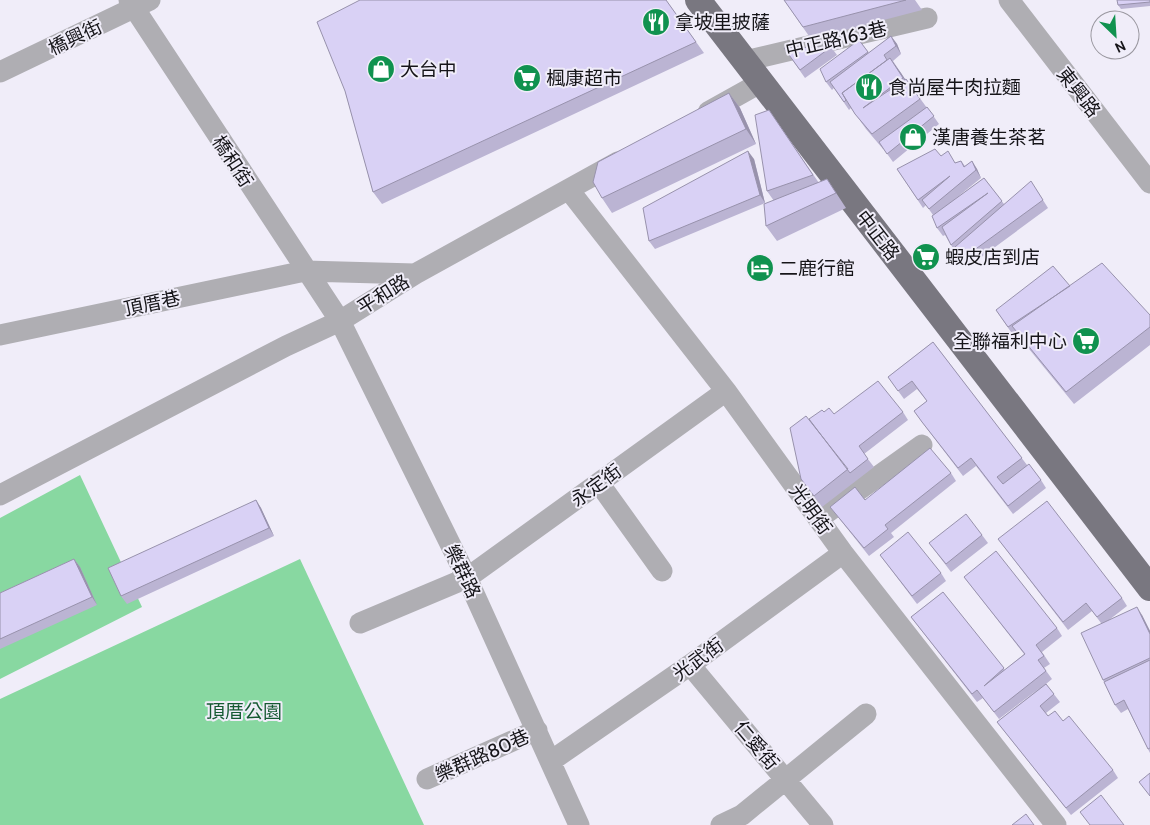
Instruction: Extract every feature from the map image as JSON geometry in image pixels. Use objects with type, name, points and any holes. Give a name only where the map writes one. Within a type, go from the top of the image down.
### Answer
[{"type":"main road","name":"中正路","points":[[698,0],[1150,588]]},
{"type":"street","name":"東興路","points":[[1009,0],[1146,172]]},
{"type":"street","name":"橋興街","points":[[0,72],[138,3]]},
{"type":"street","name":"橋和街","points":[[138,3],[305,271],[340,321]]},
{"type":"street","name":"中正路163巷","points":[[745,61],[927,18]]},
{"type":"street","points":[[691,122],[760,83]]},
{"type":"street","name":"平和路","points":[[0,494],[268,355],[340,321],[415,274],[638,151]]},
{"type":"street","name":"光明街","points":[[569,190],[726,391],[842,553],[1056,825]]},
{"type":"street","name":"頂厝巷","points":[[0,335],[305,271],[415,274]]},
{"type":"street","name":"樂群路","points":[[340,321],[467,578],[579,825]]},
{"type":"street","name":"永定街","points":[[360,623],[467,578],[726,391]]},
{"type":"street","points":[[818,520],[922,445]]},
{"type":"street","points":[[599,483],[662,571]]},
{"type":"street","name":"光武街","points":[[551,761],[690,665],[842,553]]},
{"type":"street","name":"仁愛街","points":[[690,665],[823,825]]},
{"type":"street","points":[[721,825],[742,815],[866,714]]},
{"type":"street","name":"樂群路80巷","points":[[427,779],[536,730]]},
{"type":"green space","points":[[80,475],[142,607],[0,679],[0,518]]},
{"type":"green space","name":"頂厝公園","points":[[300,559],[424,825],[0,825],[0,699]]},
{"type":"building","name":"楓康超市","points":[[360,0],[666,0],[696,42],[373,192],[345,91],[317,22]]},
{"type":"building","points":[[784,0],[906,0],[803,27]]},
{"type":"building","points":[[1117,0],[1150,0],[1150,2],[1118,5]]},
{"type":"building","points":[[891,36],[896,46],[884,55],[887,60],[842,93],[846,100],[844,102],[830,82]]},
{"type":"building","points":[[859,40],[868,52],[826,82],[820,69]]},
{"type":"building","points":[[831,47],[800,70],[784,48]]},
{"type":"building","points":[[890,58],[903,78],[863,108],[906,79],[920,99],[872,134],[855,114],[842,93]]},
{"type":"building","points":[[729,93],[746,129],[602,198],[593,182],[598,162]]},
{"type":"building","points":[[927,107],[934,116],[887,154],[879,142]]},
{"type":"building","points":[[769,110],[813,175],[767,191],[755,115]]},
{"type":"building","points":[[935,149],[941,156],[948,151],[955,163],[961,161],[964,167],[972,161],[976,170],[929,209],[922,200],[950,176],[918,200],[897,169]]},
{"type":"building","points":[[748,151],[760,195],[649,241],[643,208]]},
{"type":"building","points":[[984,178],[1002,201],[951,245],[942,227],[988,193],[937,228],[932,216]]},
{"type":"building","points":[[827,179],[836,193],[766,226],[764,204]]},
{"type":"building","points":[[1031,181],[1043,200],[962,259],[955,247]]},
{"type":"building","name":"全聯福利中心","points":[[1102,263],[1150,315],[1150,327],[1066,392],[1012,326]]},
{"type":"building","points":[[1053,266],[1070,286],[1008,327],[996,310]]},
{"type":"building","points":[[933,342],[1022,458],[997,477],[1003,484],[1029,464],[1041,480],[1008,506],[971,458],[958,468],[922,422],[914,411],[927,401],[912,381],[898,391],[888,377]]},
{"type":"building","points":[[878,381],[903,412],[859,446],[868,459],[850,473],[809,419],[822,410],[824,412],[829,408],[834,414]]},
{"type":"building","points":[[806,416],[848,469],[814,496],[801,479],[790,428]]},
{"type":"building","points":[[930,448],[951,473],[885,525],[888,529],[864,548],[830,507],[855,487],[865,500]]},
{"type":"building","points":[[256,500],[269,528],[121,596],[108,568]]},
{"type":"building","points":[[1047,501],[1122,598],[1097,617],[1086,603],[1063,622],[998,539]]},
{"type":"building","points":[[966,514],[982,535],[946,564],[929,543]]},
{"type":"building","points":[[908,532],[941,573],[912,596],[880,555]]},
{"type":"building","points":[[996,551],[1057,628],[1036,645],[1044,656],[1038,660],[1046,671],[994,712],[977,690],[972,694],[911,617],[943,592],[1004,668],[984,686],[1025,654],[964,577]]},
{"type":"building","points":[[74,559],[92,597],[0,639],[0,593]]},
{"type":"building","points":[[1137,607],[1150,634],[1150,658],[1103,680],[1081,633]]},
{"type":"building","points":[[1150,660],[1150,748],[1148,749],[1124,700],[1115,705],[1104,682]]},
{"type":"building","points":[[1046,684],[1054,694],[1040,706],[1048,716],[1055,711],[1063,721],[1069,716],[1113,770],[1066,808],[997,722]]},
{"type":"building","points":[[1150,773],[1150,796],[1139,782]]},
{"type":"building","points":[[1101,795],[1124,825],[1090,825],[1080,812]]},
{"type":"building","points":[[1026,814],[1034,825],[1012,825]]},
{"type":"place","name":"拿坡里披薩","points":[[656,22]]},
{"type":"place","name":"大台中","points":[[381,69]]},
{"type":"place","name":"楓康超市","points":[[527,78]]},
{"type":"place","name":"食尚屋牛肉拉麵","points":[[869,87]]},
{"type":"place","name":"漢唐養生茶茗","points":[[913,137]]},
{"type":"place","name":"蝦皮店到店","points":[[926,257]]},
{"type":"place","name":"二鹿行館","points":[[760,268]]},
{"type":"place","name":"全聯福利中心","points":[[1086,341]]}]
